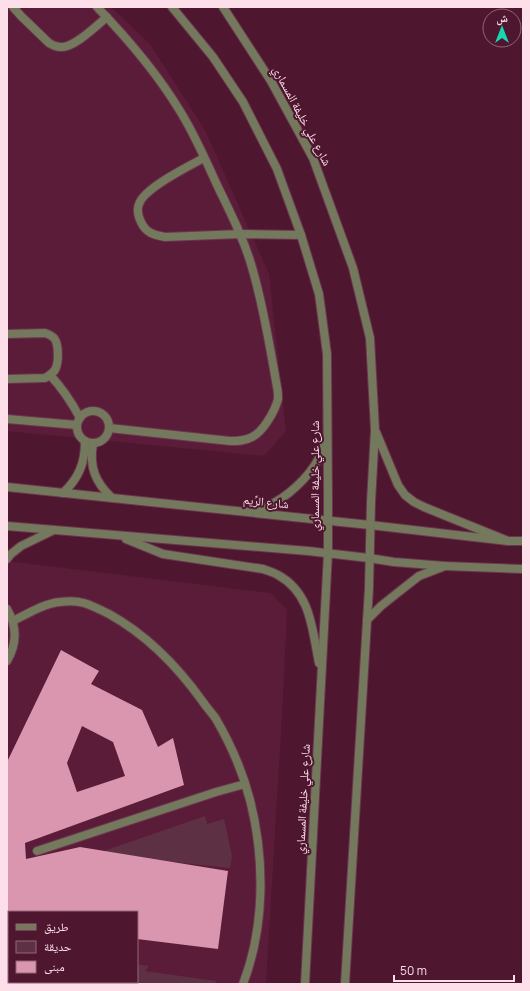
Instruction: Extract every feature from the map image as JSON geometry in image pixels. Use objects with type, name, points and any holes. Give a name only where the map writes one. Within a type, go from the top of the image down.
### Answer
[{"type":"street","points":[[12,7],[49,43],[61,48],[69,46],[75,42],[107,17]]},
{"type":"street","points":[[97,7],[151,68],[180,111],[241,234],[259,292],[278,397],[276,407],[261,430],[253,437],[241,441],[109,428]]},
{"type":"street","name":"شارع علي خليفة المسماري","points":[[172,7],[213,57],[243,102],[277,169],[301,235],[319,294],[327,354],[328,553],[305,984]]},
{"type":"street","name":"شارع علي خليفة المسماري","points":[[223,7],[271,81],[313,158],[353,268],[370,338],[375,430],[367,620],[345,984]]},
{"type":"street","points":[[204,158],[155,186],[144,195],[139,204],[138,216],[143,227],[153,235],[165,237],[241,234],[301,235]]},
{"type":"street","points":[[7,334],[45,333],[50,335],[54,338],[56,343],[57,360],[54,371],[45,378],[7,379]]},
{"type":"street","points":[[50,375],[72,402],[78,422],[77,432],[80,437],[89,442],[99,442],[108,434],[108,422],[101,414],[90,412],[84,414],[78,422]]},
{"type":"street","points":[[7,419],[78,422]]},
{"type":"street","points":[[375,430],[398,485],[405,495],[424,507],[508,541]]},
{"type":"street","points":[[246,512],[269,505],[289,494],[300,484],[306,478],[319,458],[327,437]]},
{"type":"street","points":[[63,493],[71,486],[81,468],[85,450],[89,442]]},
{"type":"street","points":[[89,442],[92,452],[93,469],[97,480],[112,498]]},
{"type":"street","name":"شارع الرِّيم","points":[[7,487],[328,520],[508,541],[523,541]]},
{"type":"street","points":[[7,526],[328,553],[394,562],[445,566],[523,569]]},
{"type":"street","points":[[7,559],[21,546],[54,530]]},
{"type":"street","points":[[118,535],[163,554],[263,569],[277,574],[289,582],[300,595],[308,611],[321,675]]},
{"type":"street","points":[[367,620],[381,606],[419,576],[445,566]]},
{"type":"street","points":[[13,621],[47,605],[60,602],[84,603],[100,610],[126,624],[160,651],[190,683],[215,719],[236,758],[250,799],[258,842],[261,886],[257,930],[248,972],[243,984]]},
{"type":"street","points":[[7,609],[13,621],[15,632],[14,643],[7,660]]},
{"type":"street","points":[[37,851],[216,792],[245,784]]},
{"type":"shaded area","points":[[7,7],[111,7],[150,44],[206,132],[269,274],[286,431],[264,456],[7,431]]},
{"type":"shaded area","points":[[7,561],[271,593],[287,610],[266,984],[7,984]]},
{"type":"green space","points":[[205,816],[207,824],[224,819],[232,856],[230,868],[95,854]]},
{"type":"green space","points":[[138,964],[149,966],[145,971],[216,981],[215,984],[108,983],[138,983]]},
{"type":"building","points":[[61,650],[99,671],[91,684],[142,710],[158,747],[173,738],[184,785],[25,843],[26,859],[80,847],[228,871],[218,949],[138,939],[138,911],[8,911],[7,984],[7,762]],"holes":[[[82,726],[113,742],[125,776],[77,792],[67,763]]]}]
